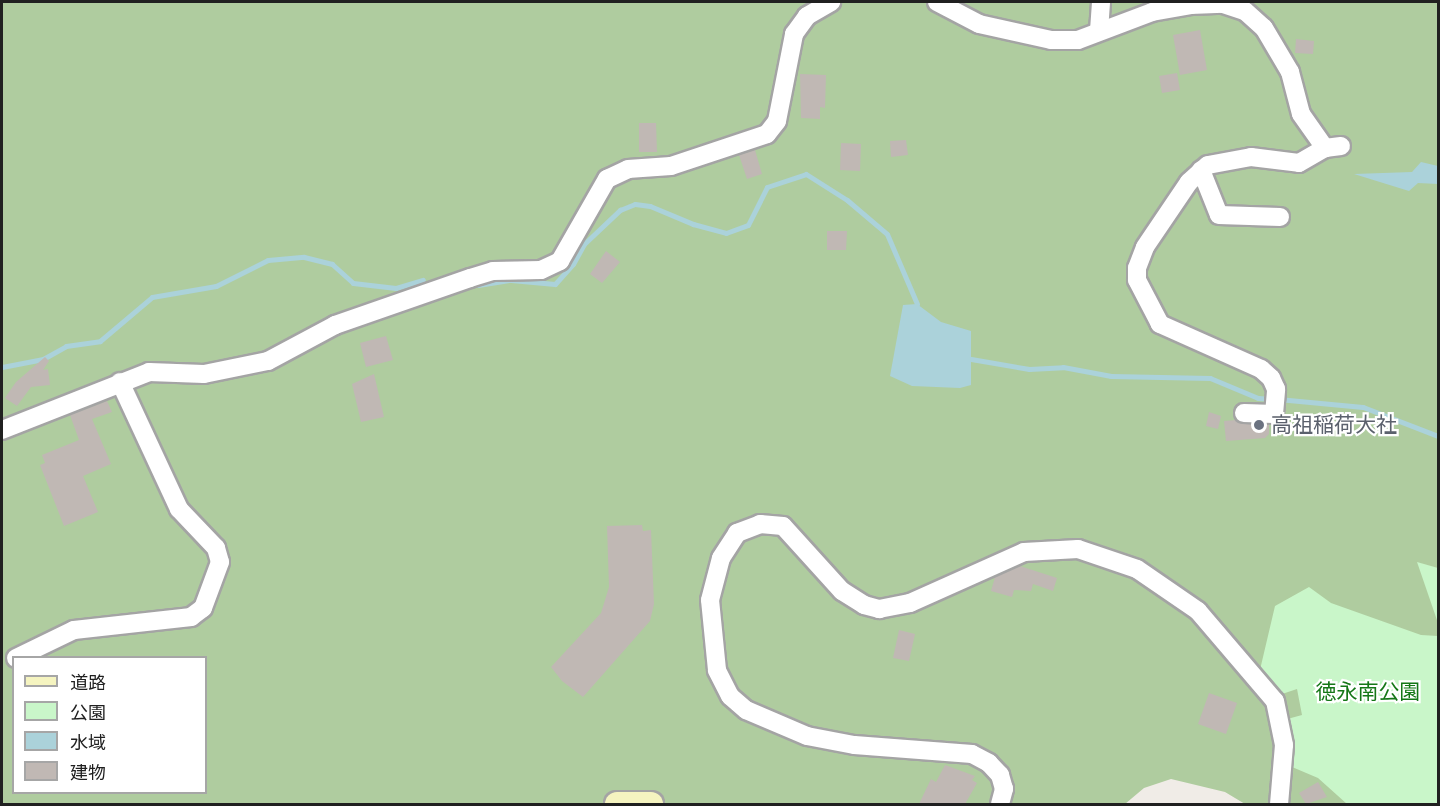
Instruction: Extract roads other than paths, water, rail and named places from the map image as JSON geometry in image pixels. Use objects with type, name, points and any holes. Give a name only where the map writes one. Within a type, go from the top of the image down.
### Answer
[{"type":"street","points":[[2,430],[149,372],[204,374],[268,361],[335,325],[470,278],[493,271],[541,270],[560,261],[607,179],[628,169],[671,166],[767,134],[777,121],[794,34],[807,16],[831,2]]},
{"type":"street","points":[[937,2],[979,24],[1019,35],[1078,40],[1152,12],[1190,5],[1223,4],[1245,11],[1264,28],[1290,72],[1301,114],[1333,147],[1299,164],[1232,158],[1200,170],[1145,248],[1137,280],[1160,324],[1261,369],[1271,378],[1276,389],[1274,414],[1244,413]]},
{"type":"street","points":[[1099,31],[1101,2]]},
{"type":"street","points":[[1200,170],[1219,215],[1280,217]]},
{"type":"street","points":[[19,656],[74,630],[191,617],[202,608],[217,571],[220,562],[216,548],[179,509],[120,382]]},
{"type":"street","points":[[1000,804],[1004,789],[999,775],[989,763],[972,754],[854,745],[807,736],[746,710],[730,696],[717,670],[710,600],[721,558],[738,532],[760,524],[783,526],[842,591],[864,605],[879,609],[910,603],[988,566],[1040,550],[1078,549],[1137,569],[1198,611],[1275,701],[1284,745],[1279,804]]},
{"type":"street","points":[[617,804],[651,804]]},
{"type":"water","points":[[1421,162],[1438,166],[1438,184],[1418,183],[1409,191],[1354,174],[1412,172]]},
{"type":"water","points":[[917,304],[941,322],[971,331],[971,385],[960,388],[912,386],[890,376],[903,305]]},
{"type":"waterway","points":[[478,285],[511,280],[555,284],[573,264],[584,244],[620,210],[635,204],[650,206],[693,224],[726,233],[748,225],[767,187],[806,174],[847,200],[887,234],[917,304]]},
{"type":"waterway","points":[[2,367],[43,359],[66,346],[100,341],[152,297],[216,286],[268,260],[304,257],[332,264],[353,283],[396,288],[423,280]]},
{"type":"waterway","points":[[971,359],[1029,369],[1063,367],[1111,376],[1210,378],[1258,398],[1273,399]]},
{"type":"waterway","points":[[1278,399],[1363,407],[1438,436]]},
{"type":"place","name":"高祖稲荷大社","points":[[1259,425]]},
{"type":"park label","name":"徳永南公園","points":[[1368,692]]}]
